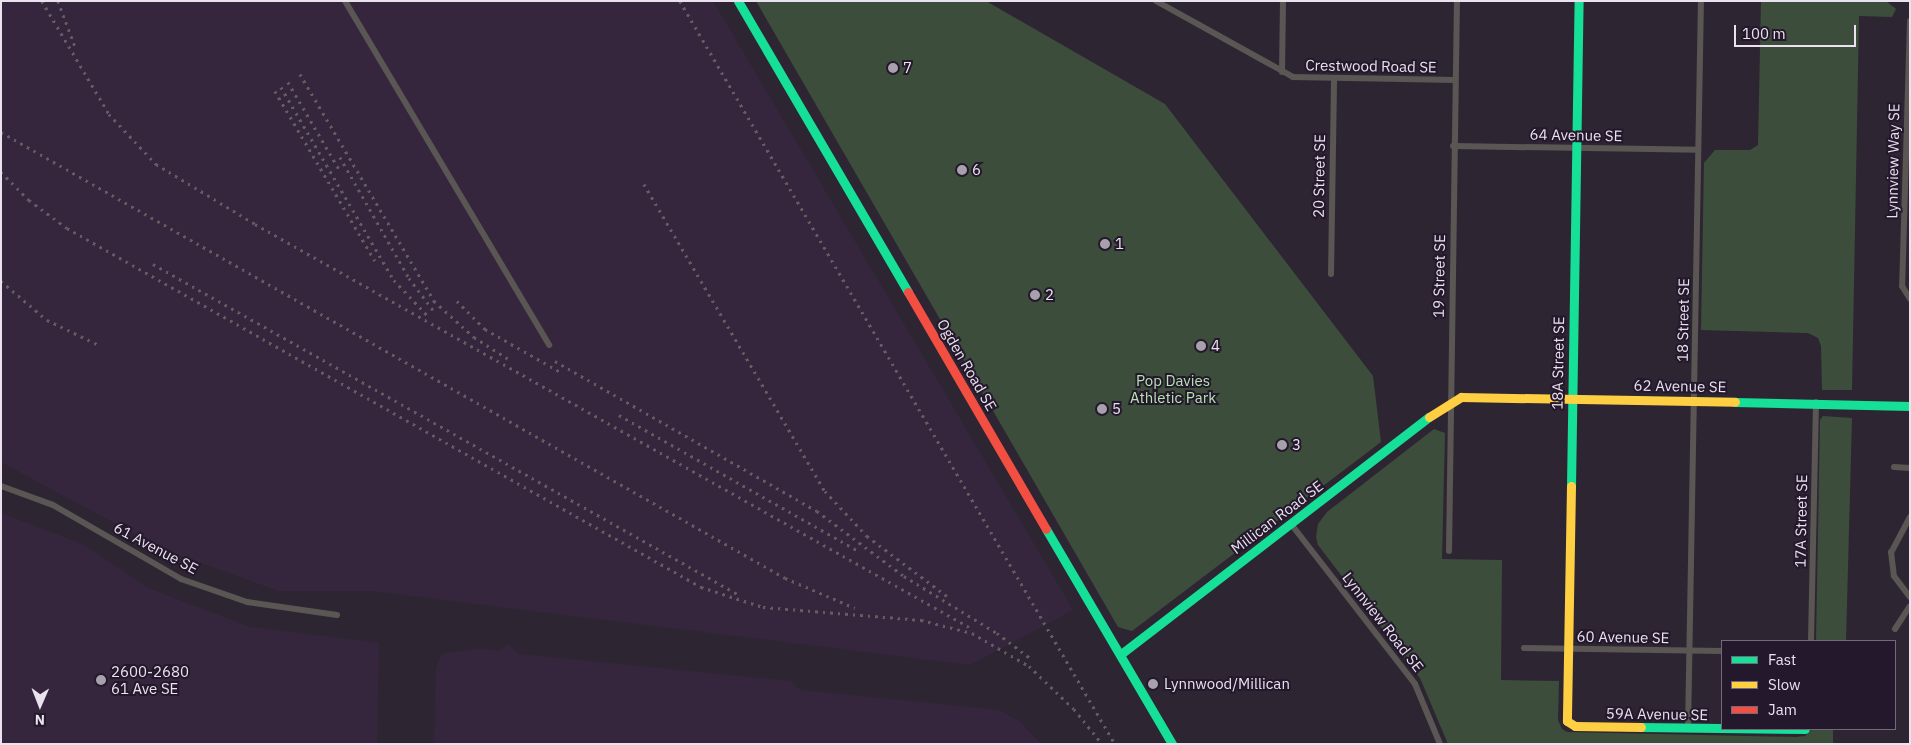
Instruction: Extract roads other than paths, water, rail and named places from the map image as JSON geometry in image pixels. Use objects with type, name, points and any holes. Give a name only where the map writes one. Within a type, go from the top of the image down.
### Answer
[{"type":"street","points":[[345,1],[549,345]]},
{"type":"street","name":"Ogden Road SE","points":[[738,1],[1172,744]]},
{"type":"street","points":[[1282,72],[1283,1]]},
{"type":"street","name":"19 Street SE","points":[[1450,551],[1453,146],[1457,1]]},
{"type":"street","name":"18A Street SE","points":[[1569,724],[1568,649],[1575,148],[1579,1]]},
{"type":"street","name":"18 Street SE","points":[[1688,729],[1701,1]]},
{"type":"street","name":"Crestwood Road SE","points":[[1158,2],[1293,77],[1455,80]]},
{"type":"street","name":"Lynnview Way SE","points":[[1910,21],[1907,206],[1902,286],[1910,299]]},
{"type":"street","name":"20 Street SE","points":[[1331,274],[1334,78]]},
{"type":"street","name":"64 Avenue SE","points":[[1453,146],[1698,150]]},
{"type":"street","name":"62 Avenue SE","points":[[1451,401],[1473,397],[1572,398],[1816,402],[1910,406]]},
{"type":"street","name":"Millican Road SE","points":[[1121,654],[1451,401]]},
{"type":"street","name":"17A Street SE","points":[[1812,640],[1816,402]]},
{"type":"street","points":[[1894,467],[1910,468]]},
{"type":"street","name":"61 Avenue SE","points":[[1,486],[53,505],[181,579],[247,602],[337,615]]},
{"type":"street","points":[[1910,517],[1891,552],[1894,576],[1910,597]]},
{"type":"street","name":"Lynnview Road SE","points":[[1291,524],[1415,684],[1440,744]]},
{"type":"street","points":[[1895,629],[1910,606]]},
{"type":"street","name":"60 Avenue SE","points":[[1524,648],[1721,651]]},
{"type":"street","name":"59A Avenue SE","points":[[1569,724],[1721,729]]},
{"type":"railway","points":[[42,1],[109,114],[156,164],[255,224],[969,627]]},
{"type":"railway","points":[[58,1],[76,49]]},
{"type":"railway","points":[[680,1],[1115,744]]},
{"type":"railway","points":[[300,74],[434,301],[474,337],[510,360]]},
{"type":"railway","points":[[288,82],[339,169]]},
{"type":"railway","points":[[281,87],[394,280],[427,315]]},
{"type":"railway","points":[[275,91],[375,261]]},
{"type":"railway","points":[[1,132],[785,578],[855,608]]},
{"type":"railway","points":[[340,157],[409,278],[433,310]]},
{"type":"railway","points":[[1,172],[29,200],[67,228],[701,587],[763,607],[921,620],[972,633],[1029,666],[1074,709],[1099,740]]},
{"type":"railway","points":[[644,184],[825,491],[867,536],[947,596]]},
{"type":"railway","points":[[153,264],[741,596]]},
{"type":"railway","points":[[1,281],[47,320],[99,345]]},
{"type":"railway","points":[[457,301],[485,329],[562,373]]},
{"type":"railway","points":[[555,361],[817,511],[904,576],[997,633],[1030,658]]},
{"type":"railway","points":[[619,415],[860,552]]},
{"type":"place","name":"7","points":[[893,68]]},
{"type":"place","name":"6","points":[[962,170]]},
{"type":"place","name":"1","points":[[1105,244]]},
{"type":"place","name":"2","points":[[1035,295]]},
{"type":"place","name":"4","points":[[1201,346]]},
{"type":"place","name":"5","points":[[1102,409]]},
{"type":"place","name":"3","points":[[1282,445]]},
{"type":"place","name":"2600-2680 61 Ave SE","points":[[101,680]]},
{"type":"place","name":"Lynnwood/Millican","points":[[1153,684]]},
{"type":"park label","name":"Pop Davies Athletic Park","points":[[1173,388]]}]
